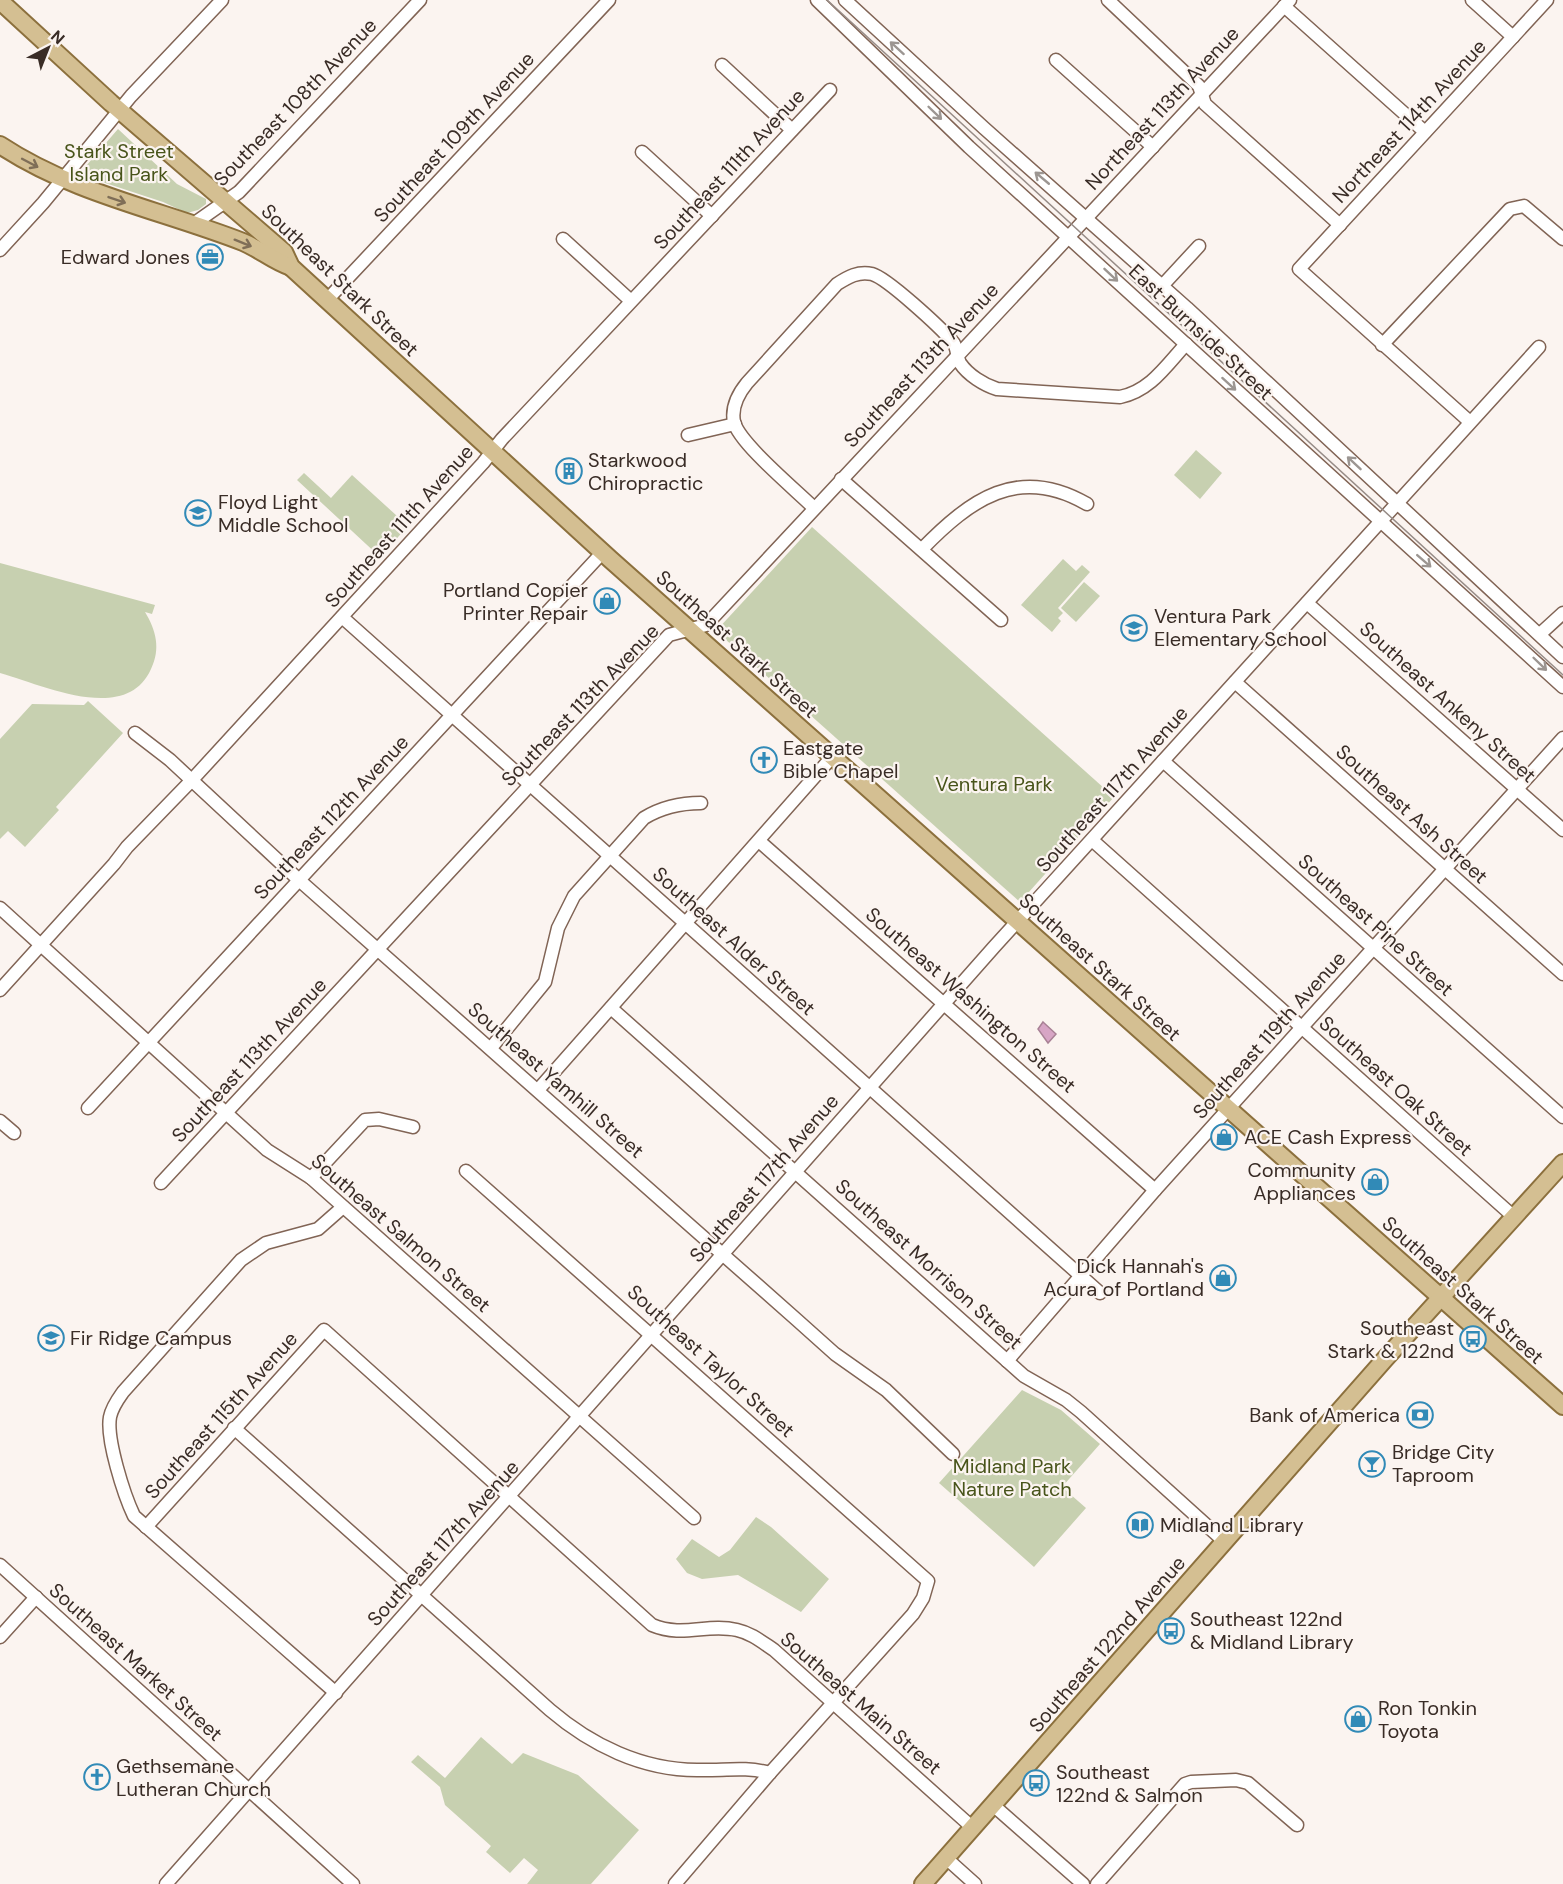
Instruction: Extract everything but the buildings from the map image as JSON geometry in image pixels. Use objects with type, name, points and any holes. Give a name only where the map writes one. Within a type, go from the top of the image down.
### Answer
[{"type":"main road","name":"Southeast Stark Street","points":[[0,1],[284,252],[291,267],[602,553],[1563,1406]]},
{"type":"main road","points":[[0,145],[63,178],[112,198],[244,242],[275,262],[291,267]]},
{"type":"main road","name":"Southeast 122nd Avenue","points":[[923,1884],[1563,1163]]},
{"type":"street","points":[[0,250],[120,109],[222,0]]},
{"type":"street","name":"Southeast 108th Avenue","points":[[192,225],[238,192],[420,0]]},
{"type":"street","name":"Southeast 109th Avenue","points":[[327,300],[609,0]]},
{"type":"street","name":"East Burnside Street","points":[[817,0],[969,147],[1380,522],[1485,613],[1563,687]]},
{"type":"street","name":"East Burnside Street","points":[[845,0],[984,128],[1086,216],[1563,657]]},
{"type":"street","points":[[1108,0],[1199,86],[1205,104],[1340,225]]},
{"type":"street","points":[[1472,0],[1513,37]]},
{"type":"street","name":"Northeast 114th Avenue","points":[[1382,345],[1299,269],[1547,0]]},
{"type":"street","points":[[1287,3],[1425,132]]},
{"type":"street","name":"Northeast 113th Avenue","points":[[1086,216],[1287,3]]},
{"type":"street","points":[[1056,60],[1153,147]]},
{"type":"street","points":[[722,65],[792,130]]},
{"type":"street","name":"Southeast 111th Avenue","points":[[0,990],[127,847],[191,781],[631,301],[830,90]]},
{"type":"street","points":[[642,152],[712,216]]},
{"type":"street","points":[[1470,422],[1382,345],[1506,212],[1520,206],[1528,208],[1563,239]]},
{"type":"street","name":"Southeast 113th Avenue","points":[[162,1183],[670,634],[706,625],[1086,216]]},
{"type":"street","points":[[563,239],[631,301]]},
{"type":"street","points":[[1162,286],[1199,246]]},
{"type":"street","points":[[814,508],[747,442],[735,424],[737,395],[837,284],[850,276],[870,273],[886,282],[954,343],[960,362],[974,376],[987,386],[997,389],[1120,397],[1140,391],[1150,383],[1186,344]]},
{"type":"street","name":"Southeast 117th Avenue","points":[[166,1884],[1017,921],[1539,347]]},
{"type":"street","points":[[688,435],[735,424]]},
{"type":"street","points":[[841,479],[1001,620]]},
{"type":"street","points":[[922,549],[962,511],[999,491],[1040,488],[1064,492],[1087,504]]},
{"type":"street","name":"Southeast 112th Avenue","points":[[88,1108],[602,553]]},
{"type":"street","name":"Southeast Ankeny Street","points":[[1307,603],[1563,830]]},
{"type":"street","points":[[1540,634],[1563,613]]},
{"type":"street","name":"Southeast Alder Street","points":[[342,617],[1100,1293]]},
{"type":"street","name":"Southeast Ash Street","points":[[1235,682],[1563,974]]},
{"type":"street","name":"Southeast Yamhill Street","points":[[135,733],[170,760],[299,880],[724,1253],[835,1354],[886,1390],[953,1454]]},
{"type":"street","name":"Southeast 119th Avenue","points":[[1007,1361],[1155,1190],[1563,738]]},
{"type":"street","points":[[538,1090],[832,757]]},
{"type":"street","name":"Southeast Pine Street","points":[[1163,761],[1563,1118]]},
{"type":"street","points":[[491,1048],[545,982],[565,911],[609,855],[634,827],[657,810],[683,803],[702,802]]},
{"type":"street","name":"Southeast Oak Street","points":[[1092,840],[1514,1217]]},
{"type":"street","name":"Southeast Washington Street","points":[[759,842],[1155,1190]]},
{"type":"street","name":"Southeast Salmon Street","points":[[0,908],[225,1114],[267,1150],[311,1178],[694,1518]]},
{"type":"street","name":"Southeast Morrison Street","points":[[611,1008],[1007,1361],[1033,1383],[1066,1400],[1081,1412],[1225,1542]]},
{"type":"street","points":[[311,1178],[365,1120],[379,1119],[413,1127]]},
{"type":"street","points":[[0,1120],[14,1133]]},
{"type":"street","name":"Southeast Taylor Street","points":[[466,1171],[928,1581],[923,1598],[913,1614],[833,1703]]},
{"type":"street","points":[[336,1693],[134,1516],[128,1504],[110,1427],[110,1416],[123,1392],[241,1260],[267,1243],[318,1229],[344,1207]]},
{"type":"street","name":"Southeast 115th Avenue","points":[[146,1527],[324,1330]]},
{"type":"street","name":"Southeast Main Street","points":[[324,1330],[652,1625],[674,1632],[720,1628],[737,1630],[757,1638],[973,1828]]},
{"type":"street","points":[[234,1428],[558,1716],[608,1749],[633,1759],[674,1769],[751,1768],[770,1773]]},
{"type":"street","name":"Southeast Market Street","points":[[0,1565],[353,1884]]},
{"type":"street","points":[[0,1637],[36,1597]]},
{"type":"street","points":[[675,1884],[833,1703]]},
{"type":"street","points":[[1097,1884],[1185,1784],[1191,1782],[1243,1781],[1254,1787],[1297,1825]]},
{"type":"street","points":[[993,1805],[1083,1884]]},
{"type":"street","points":[[946,1858],[975,1884]]},
{"type":"green space","name":"Stark Street Island Park","points":[[118,129],[177,184],[206,199],[206,204],[198,210],[187,213],[163,202],[90,178],[86,166]]},
{"type":"green space","points":[[1196,450],[1222,473],[1200,499],[1174,475]]},
{"type":"green space","points":[[304,473],[331,498],[352,475],[408,526],[380,557],[297,480]]},
{"type":"green space","name":"Ventura Park","points":[[812,527],[1114,797],[1020,902],[716,631]]},
{"type":"green space","points":[[1063,559],[1076,571],[1082,565],[1090,572],[1058,608],[1063,613],[1058,618],[1061,621],[1052,632],[1021,605]]},
{"type":"green space","points":[[0,563],[155,605],[152,614],[145,612],[156,640],[156,654],[151,669],[139,686],[123,695],[104,698],[82,696],[60,692],[0,673]]},
{"type":"green space","points":[[1084,582],[1100,596],[1076,622],[1061,608]]},
{"type":"green space","points":[[88,701],[123,733],[56,807],[59,810],[25,847],[8,831],[0,839],[0,739],[32,704],[84,705]]},
{"type":"green space","name":"Midland Park Nature Patch","points":[[1022,1390],[1061,1410],[1100,1444],[1062,1487],[1086,1508],[1034,1567],[939,1483]]},
{"type":"green space","points":[[756,1517],[771,1527],[829,1579],[801,1612],[738,1575],[702,1579],[687,1573],[676,1559],[692,1539],[719,1557],[730,1550]]},
{"type":"green space","points":[[481,1737],[512,1764],[523,1753],[578,1775],[639,1830],[591,1884],[527,1884],[538,1870],[524,1858],[510,1873],[486,1852],[491,1846],[445,1805],[440,1787],[411,1762],[418,1755],[445,1778]]},
{"type":"shaded area","points":[[1043,1022],[1056,1034],[1048,1043],[1038,1029]]},
{"type":"tram line","points":[[827,0],[1563,675]]},
{"type":"place","name":"Edward Jones","points":[[210,257]]},
{"type":"place","name":"Starkwood Chiropractic","points":[[569,471]]},
{"type":"place","name":"Floyd Light Middle School","points":[[198,513]]},
{"type":"place","name":"Portland Copier Printer Repair","points":[[607,601]]},
{"type":"place","name":"Ventura Park Elementary School","points":[[1134,628]]},
{"type":"place","name":"Eastgate Bible Chapel","points":[[764,760]]},
{"type":"place","name":"ACE Cash Express","points":[[1224,1137]]},
{"type":"place","name":"Community Appliances","points":[[1375,1182]]},
{"type":"place","name":"Dick Hannah's Acura of Portland","points":[[1223,1278]]},
{"type":"place","name":"Fir Ridge Campus","points":[[51,1338]]},
{"type":"place","name":"Southeast Stark & 122nd","points":[[1473,1339]]},
{"type":"place","name":"Bank of America","points":[[1420,1415]]},
{"type":"place","name":"Bridge City Taproom","points":[[1372,1464]]},
{"type":"place","name":"Midland Library","points":[[1140,1525]]},
{"type":"place","name":"Southeast 122nd & Midland Library","points":[[1171,1631]]},
{"type":"place","name":"Ron Tonkin Toyota","points":[[1358,1719]]},
{"type":"place","name":"Gethsemane Lutheran Church","points":[[97,1777]]},
{"type":"place","name":"Southeast 122nd & Salmon","points":[[1036,1783]]}]
